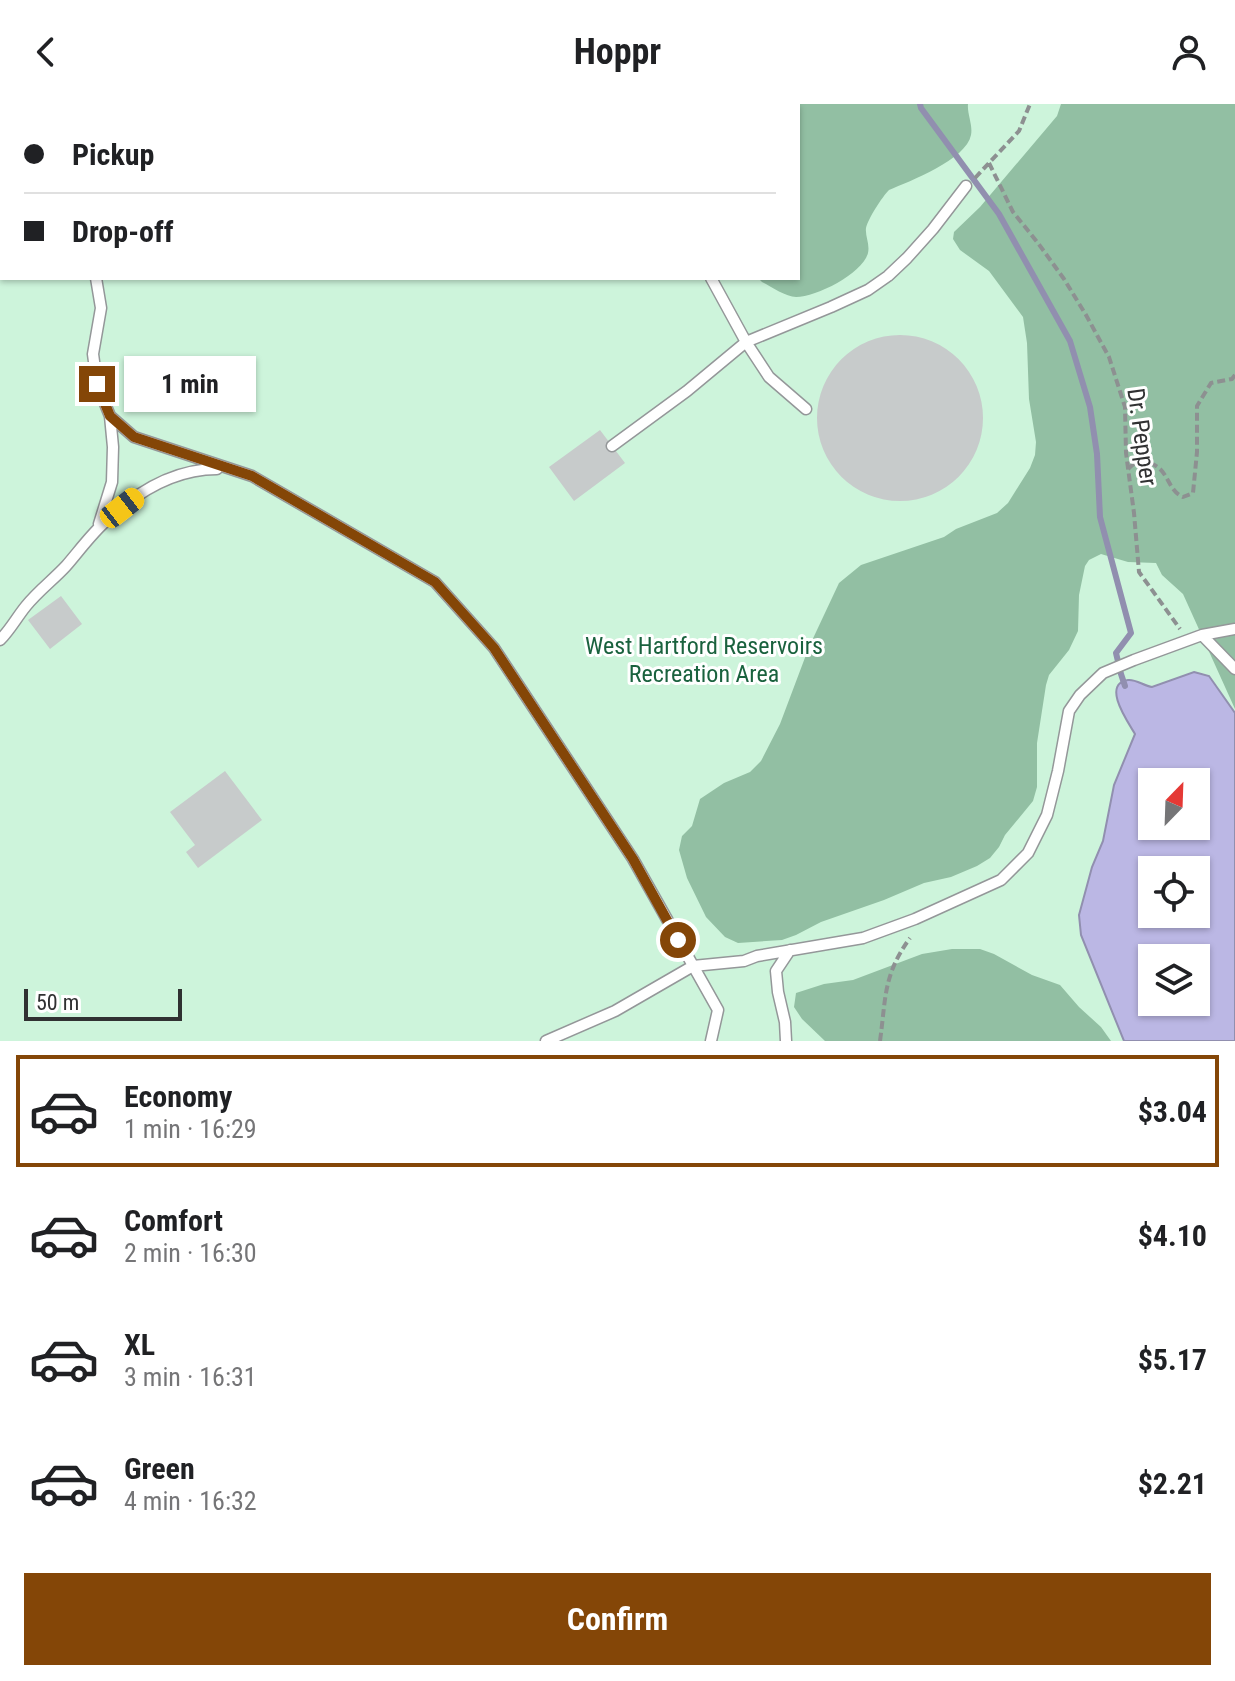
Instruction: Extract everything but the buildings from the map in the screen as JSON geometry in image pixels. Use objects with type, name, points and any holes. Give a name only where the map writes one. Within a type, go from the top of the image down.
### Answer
[{"type":"lane","points":[[612,446],[687,391],[746,342],[868,290],[888,276],[933,229],[966,186]]},
{"type":"lane","points":[[96,280],[101,308],[93,354],[97,384],[110,416],[113,447],[112,482],[96,531]]},
{"type":"lane","points":[[712,280],[769,377],[806,409]]},
{"type":"lane","points":[[110,416],[134,437],[252,476],[435,582],[494,648],[633,859],[718,1010],[711,1041]]},
{"type":"lane","points":[[0,640],[26,606],[106,520],[142,492],[169,479],[206,469],[234,471]]},
{"type":"lane","points":[[546,1041],[615,1011],[693,966],[744,961],[757,956],[863,938],[915,919],[1001,880],[1028,853],[1047,815],[1069,711],[1080,695],[1103,673],[1202,635],[1235,629]]},
{"type":"lane","points":[[1202,635],[1235,669]]},
{"type":"lane","points":[[786,1041],[776,971],[790,950]]},
{"type":"path","name":"Dr. Pepper","points":[[1030,104],[1019,131],[989,163],[1013,212],[1064,279],[1109,357],[1125,407],[1139,572],[1188,641]]},
{"type":"path","points":[[1129,466],[1138,462],[1153,464],[1165,473],[1176,494],[1183,497],[1193,493],[1197,406],[1211,383],[1232,379],[1235,375]]},
{"type":"path","points":[[880,1041],[885,990],[890,973],[913,934]]},
{"type":"green space","name":"West Hartford Reservoirs Recreation Area","points":[[800,104],[1235,104],[1235,1041],[0,1041],[0,280],[800,280]]},
{"type":"green space","points":[[800,104],[968,104],[971,135],[967,144],[948,161],[886,193],[867,224],[868,253],[849,276],[815,293],[796,297],[783,294],[760,280],[800,280]]},
{"type":"green space","points":[[1061,104],[1235,104],[1235,709],[1183,594],[1162,575],[1156,563],[1128,562],[1101,554],[1085,566],[1079,595],[1078,631],[1069,650],[1049,675],[1046,685],[1037,743],[1037,787],[1033,801],[990,858],[951,877],[924,883],[782,940],[738,943],[725,937],[706,917],[687,878],[679,850],[682,836],[692,826],[700,799],[724,783],[750,772],[761,761],[780,724],[809,647],[839,583],[861,565],[944,537],[997,513],[1008,503],[1030,468],[1036,442],[1029,399],[1023,317],[989,271],[960,250],[953,239],[954,232],[980,207],[1057,116]]},
{"type":"green space","points":[[952,949],[980,949],[1060,985],[1111,1041],[825,1041],[794,1007],[796,993],[824,984],[853,980],[922,954]]},
{"type":"shaded area","points":[[1194,672],[1209,676],[1235,713],[1235,1041],[1124,1041],[1081,935],[1079,915],[1092,867],[1103,841],[1114,785],[1135,734],[1119,704],[1117,688],[1120,683],[1134,681],[1152,687]]},
{"type":"waterway","points":[[920,104],[999,214],[1070,341],[1090,407],[1097,454],[1100,517],[1131,633],[1116,653],[1125,686]]},
{"type":"route","points":[[97,384],[110,416],[134,437],[252,476],[435,582],[494,648],[633,859],[678,940]]}]
